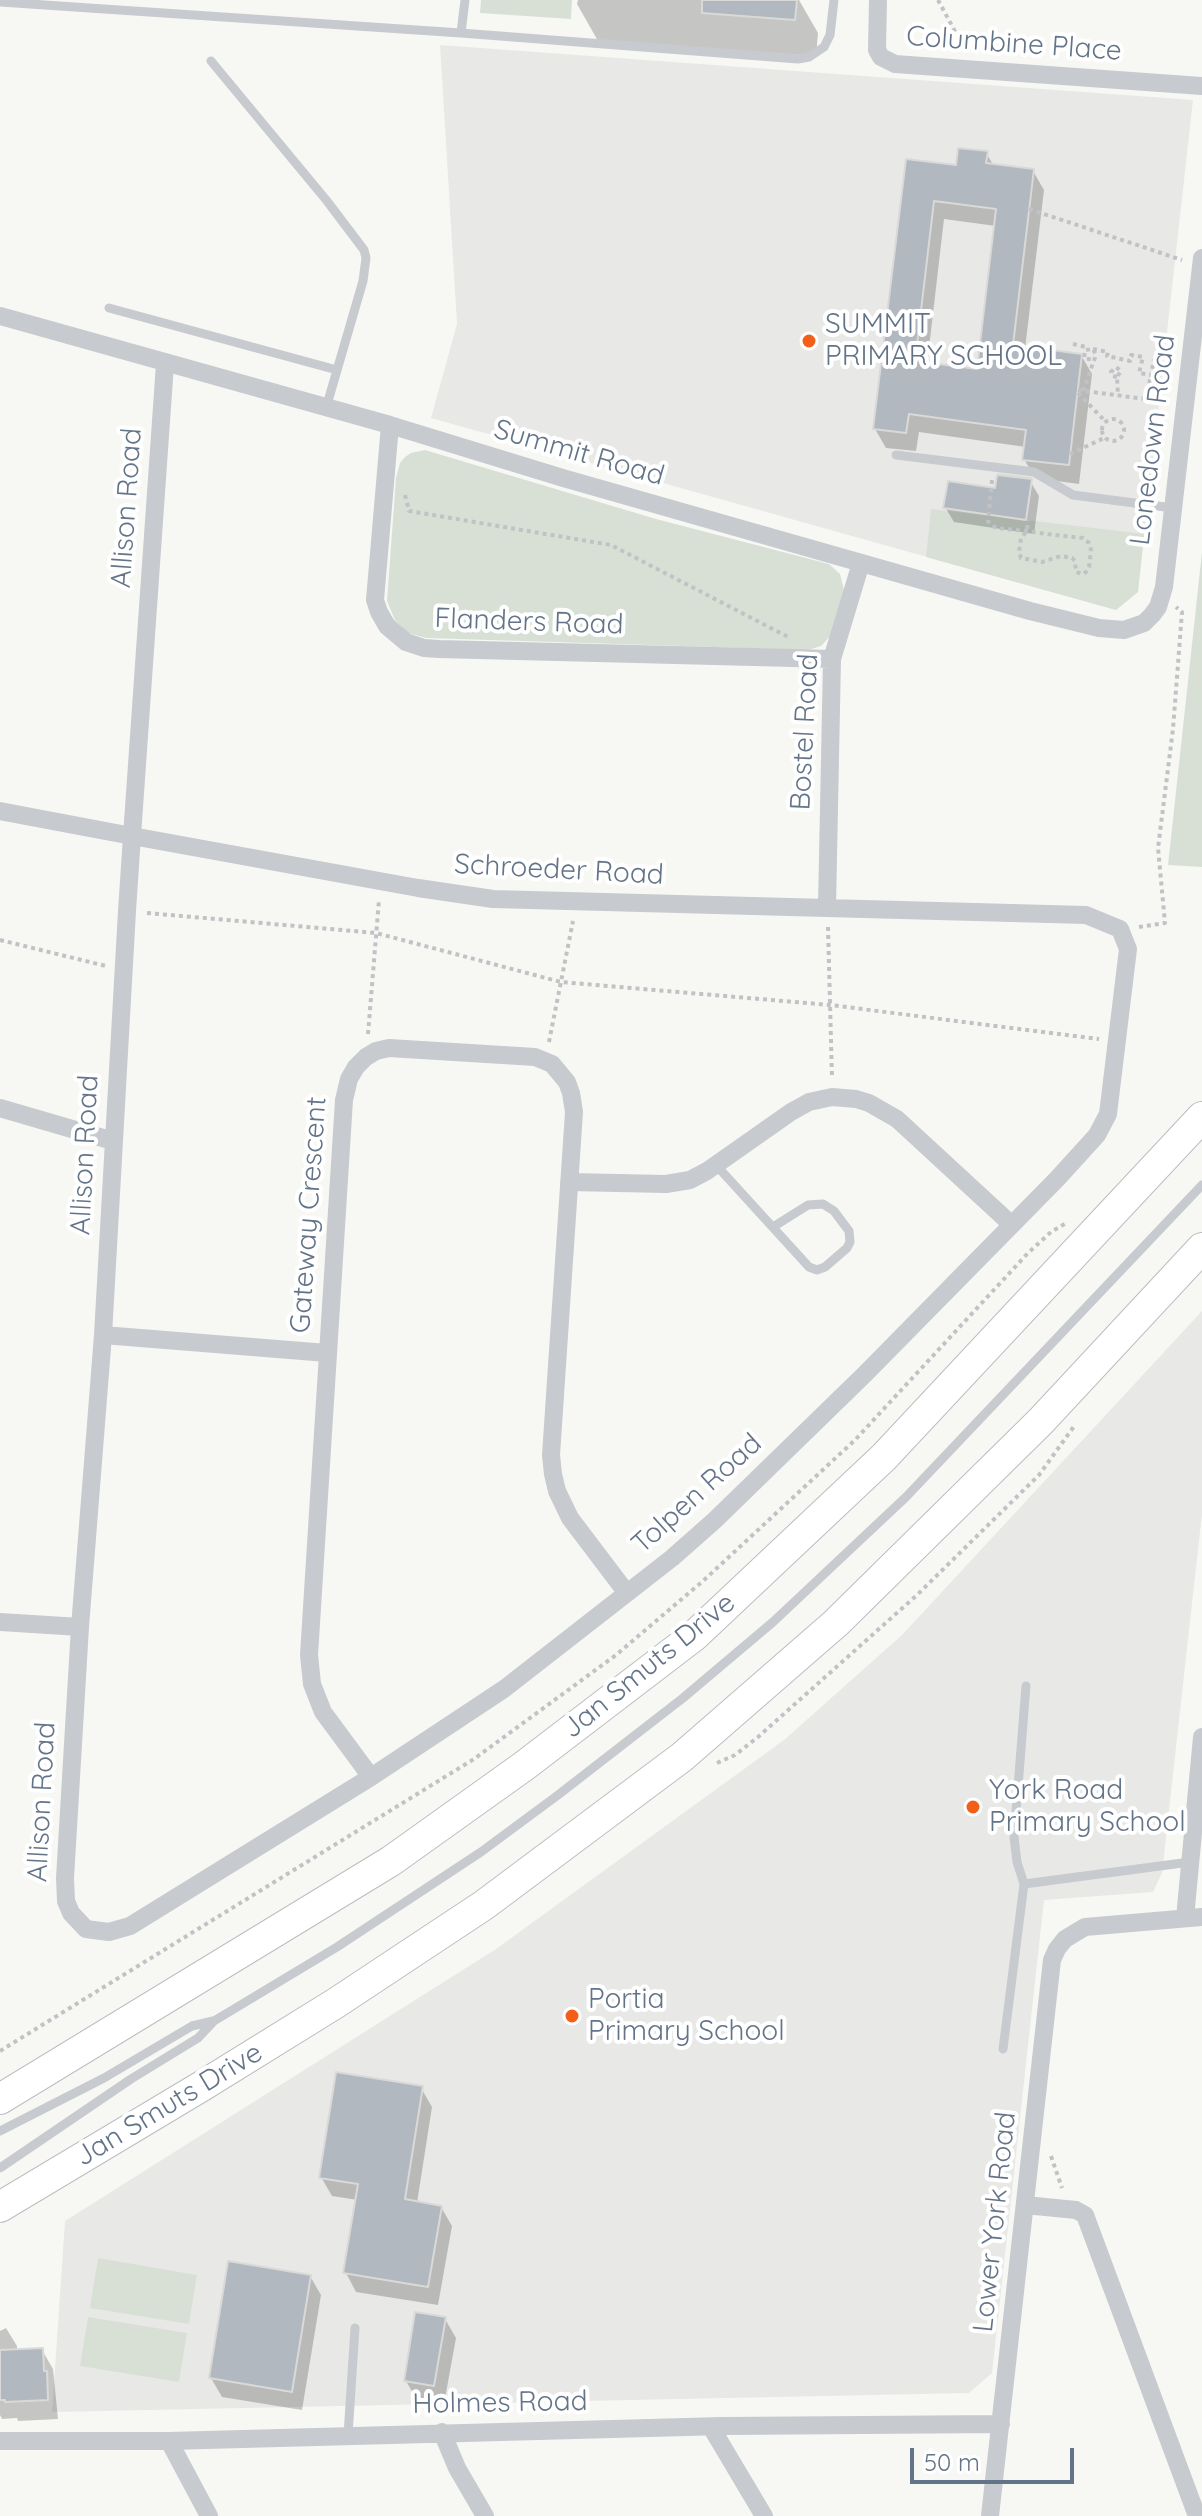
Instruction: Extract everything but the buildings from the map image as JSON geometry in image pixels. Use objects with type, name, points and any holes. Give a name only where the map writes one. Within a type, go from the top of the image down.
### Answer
[{"type":"main road","name":"Jan Smuts Drive","points":[[0,2099],[391,1861],[524,1766],[694,1636],[884,1457],[1202,1117]]},
{"type":"main road","name":"Jan Smuts Drive","points":[[0,2207],[229,2070],[471,1913],[682,1757],[836,1623],[1041,1421],[1202,1248]]},
{"type":"street","name":"Columbine Place","points":[[878,0],[876,39],[881,57],[888,62],[906,66],[1202,86]]},
{"type":"street","name":"Lonedown Road","points":[[1144,623],[1161,597],[1202,260]]},
{"type":"street","name":"Summit Road","points":[[0,316],[390,425],[563,478],[1030,611],[1099,628],[1124,630],[1144,623]]},
{"type":"street","name":"Allison Road","points":[[99,1932],[86,1929],[71,1913],[66,1901],[65,1878],[165,364]]},
{"type":"street","name":"Flanders Road","points":[[390,425],[375,600],[387,626],[406,642],[439,649],[832,659]]},
{"type":"street","name":"Bostel Road","points":[[827,907],[832,659],[861,563]]},
{"type":"street","name":"Schroeder Road","points":[[0,811],[479,898],[1086,915],[1120,929]]},
{"type":"street","name":"Tolpen Road","points":[[99,1932],[130,1926],[371,1777],[504,1689],[672,1558],[865,1374],[1057,1179],[1104,1123],[1110,1104],[1128,957],[1120,929]]},
{"type":"street","points":[[366,1057],[389,1048],[518,1054],[546,1060],[558,1070],[571,1093],[574,1112],[551,1455],[553,1474],[570,1518],[626,1592]]},
{"type":"street","name":"Gateway Crescent","points":[[366,1057],[349,1079],[344,1100],[309,1671],[323,1712],[371,1777]]},
{"type":"street","points":[[569,1182],[666,1184],[690,1180],[791,1112],[809,1102],[832,1097],[869,1103],[897,1119],[1012,1225]]},
{"type":"street","points":[[0,1108],[113,1141]]},
{"type":"street","points":[[103,1335],[327,1353]]},
{"type":"street","points":[[0,1622],[80,1627]]},
{"type":"street","points":[[1193,1918],[1190,1862],[1202,1737]]},
{"type":"street","name":"Lower York Road","points":[[990,2516],[1052,1960],[1065,1939],[1085,1927],[1193,1918]]},
{"type":"street","points":[[1025,2205],[1065,2208],[1085,2215],[1197,2516]]},
{"type":"street","name":"Holmes Road","points":[[0,2441],[169,2441],[442,2432],[1001,2424]]},
{"type":"street","points":[[711,2427],[764,2516]]},
{"type":"street","points":[[442,2432],[457,2468],[485,2516]]},
{"type":"street","points":[[169,2441],[209,2516]]},
{"type":"lane","points":[[461,33],[465,0]]},
{"type":"lane","points":[[0,2],[106,5],[798,59],[809,57],[824,47],[830,35],[834,0]]},
{"type":"lane","points":[[211,61],[364,250],[363,281],[326,408]]},
{"type":"lane","points":[[109,308],[337,370]]},
{"type":"lane","points":[[896,455],[1034,472],[1073,495],[1173,508]]},
{"type":"lane","points":[[716,1165],[773,1227],[813,1269],[825,1267],[850,1242],[849,1231],[834,1211],[823,1204],[808,1205],[773,1227]]},
{"type":"lane","points":[[0,2168],[131,2079],[198,2038],[214,2021],[337,1947],[481,1852],[694,1688],[773,1622],[906,1497],[1202,1185]]},
{"type":"lane","points":[[1003,2049],[1024,1884],[1014,1837],[1026,1686]]},
{"type":"lane","points":[[1024,1884],[1190,1862]]},
{"type":"lane","points":[[0,2131],[104,2078],[192,2026],[214,2021]]},
{"type":"lane","points":[[348,2435],[355,2328]]},
{"type":"path","points":[[938,0],[975,70]]},
{"type":"path","points":[[1029,209],[1175,259],[1202,260]]},
{"type":"path","points":[[1073,344],[1108,352],[1107,356],[1118,359],[1130,361],[1131,355],[1143,357],[1139,373],[1151,375]]},
{"type":"path","points":[[1091,348],[1085,350],[1084,358],[1093,360]]},
{"type":"path","points":[[1080,391],[1096,355],[1091,348]]},
{"type":"path","points":[[1118,359],[1117,367],[1121,371],[1117,377],[1118,396]]},
{"type":"path","points":[[1146,399],[1154,359]]},
{"type":"path","points":[[1080,391],[1185,404]]},
{"type":"path","points":[[1080,391],[1106,422]]},
{"type":"path","points":[[1117,419],[1122,423],[1125,433],[1118,441],[1112,442],[1105,437],[1102,428],[1106,422],[1117,419]]},
{"type":"path","points":[[1070,454],[1105,437]]},
{"type":"path","points":[[994,466],[988,521],[996,528],[1027,531],[1083,538],[1091,550],[1089,567],[1083,574],[1075,569],[1072,558],[1061,556],[1042,562],[1021,558],[1021,538],[1027,531],[1028,520]]},
{"type":"path","points":[[402,482],[409,511],[611,545],[790,638]]},
{"type":"path","points":[[1120,929],[1165,923],[1158,848],[1173,729],[1182,612],[1161,597]]},
{"type":"path","points":[[366,1057],[381,882]]},
{"type":"path","points":[[546,1060],[576,902]]},
{"type":"path","points":[[827,907],[832,1097]]},
{"type":"path","points":[[127,911],[376,933],[561,982],[830,1005],[1118,1042]]},
{"type":"path","points":[[0,940],[124,971]]},
{"type":"shaded area","points":[[481,0],[572,0],[571,19],[480,13]]},
{"type":"shaded area","name":"SUMMIT PRIMARY SCHOOL","points":[[440,45],[1193,100],[1138,592],[1116,610],[431,418],[457,324]]},
{"type":"shaded area","points":[[425,450],[656,519],[829,564],[840,574],[844,590],[833,633],[821,646],[808,650],[426,638],[408,633],[395,620],[387,601],[396,478],[405,457]]},
{"type":"shaded area","points":[[997,473],[1032,477],[1027,520],[1144,534],[1138,592],[1116,610],[926,557],[931,509],[991,516]]},
{"type":"shaded area","points":[[1202,552],[1202,867],[1168,865]]},
{"type":"shaded area","points":[[1202,1311],[1202,1514],[1162,1873],[1153,1892],[1044,1900],[992,2373],[969,2393],[52,2412],[65,2221],[496,1949],[784,1740],[902,1635]]},
{"type":"shaded area","points":[[98,2258],[197,2275],[189,2324],[90,2308]]},
{"type":"shaded area","points":[[88,2317],[187,2333],[179,2382],[80,2366]]},
{"type":"place","name":"SUMMIT PRIMARY SCHOOL","points":[[809,341]]},
{"type":"place","name":"York Road Primary School","points":[[973,1807]]},
{"type":"place","name":"Portia Primary School","points":[[572,2016]]}]
